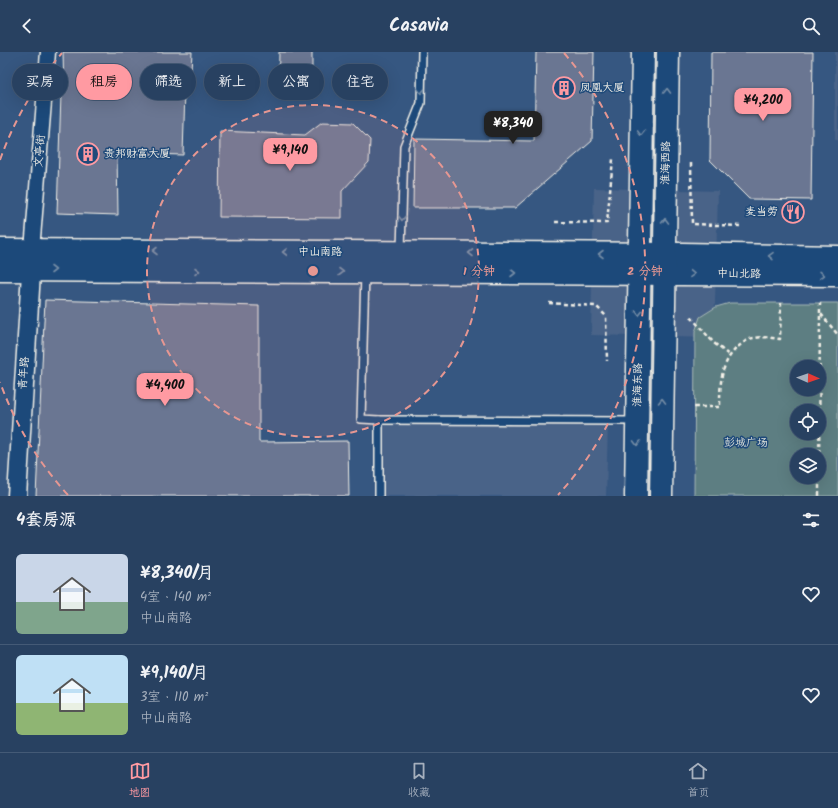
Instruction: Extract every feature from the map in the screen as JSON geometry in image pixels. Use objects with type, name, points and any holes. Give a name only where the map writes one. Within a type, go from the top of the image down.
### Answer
[{"type":"main road","points":[[640,264],[643,52]]},
{"type":"main road","name":"淮海西路","points":[[664,264],[668,52]]},
{"type":"main road","name":"中山南路","points":[[0,250],[32,260],[365,272],[640,264]]},
{"type":"main road","name":"中山南路","points":[[0,270],[32,260],[400,253],[640,264]]},
{"type":"main road","name":"中山北路","points":[[640,264],[838,257]]},
{"type":"main road","name":"淮海东路","points":[[636,496],[640,264]]},
{"type":"main road","points":[[661,496],[664,264]]},
{"type":"main road","name":"中山北路","points":[[664,264],[838,275]]},
{"type":"street","name":"文亭街","points":[[32,260],[48,52]]},
{"type":"street","name":"青年路","points":[[17,496],[32,260]]},
{"type":"lane","points":[[400,253],[404,146],[421,103],[422,52]]},
{"type":"lane","points":[[365,272],[361,419],[637,421]]},
{"type":"lane","points":[[379,420],[379,496]]},
{"type":"path","points":[[555,222],[607,223],[613,159]]},
{"type":"path","points":[[691,162],[692,224],[742,226]]},
{"type":"path","points":[[549,303],[596,306],[606,316],[607,361]]},
{"type":"path","points":[[694,407],[720,407],[720,391],[724,367],[731,352],[743,343],[755,338],[780,339],[781,303]]},
{"type":"path","points":[[819,448],[820,303]]},
{"type":"path","points":[[821,314],[838,335]]},
{"type":"path","points":[[691,317],[714,343],[730,356]]},
{"type":"path","points":[[819,484],[819,496]]},
{"type":"shaded area","points":[[835,52],[838,52],[838,140],[835,140]]},
{"type":"shaded area","points":[[594,188],[718,191],[714,338],[591,335]]},
{"type":"shaded area","points":[[379,420],[608,421],[606,496],[379,496]]},
{"type":"green space","name":"彭城广场","points":[[730,303],[838,303],[838,496],[694,496],[695,332],[700,317],[716,307]]},
{"type":"building","name":"贵邦财富大厦","points":[[63,52],[192,52],[191,64],[140,64],[140,100],[185,100],[183,155],[117,153],[118,215],[57,213],[61,100],[68,100],[68,64],[63,64]]},
{"type":"building","points":[[279,52],[312,52],[312,64],[279,64]]},
{"type":"building","points":[[536,52],[594,52],[592,141],[515,208],[413,208],[414,139],[534,141]]},
{"type":"building","points":[[711,52],[813,52],[811,200],[749,199],[710,160]]},
{"type":"building","points":[[322,122],[353,123],[370,140],[369,162],[342,191],[342,218],[219,217],[220,131],[305,135]]},
{"type":"building","points":[[45,300],[259,306],[259,442],[348,441],[349,496],[36,496]]},
{"type":"place","name":"凤凰大厦","points":[[564,88]]},
{"type":"place","name":"贵邦财富大厦","points":[[88,154]]},
{"type":"place","name":"麦当劳","points":[[793,212]]}]
